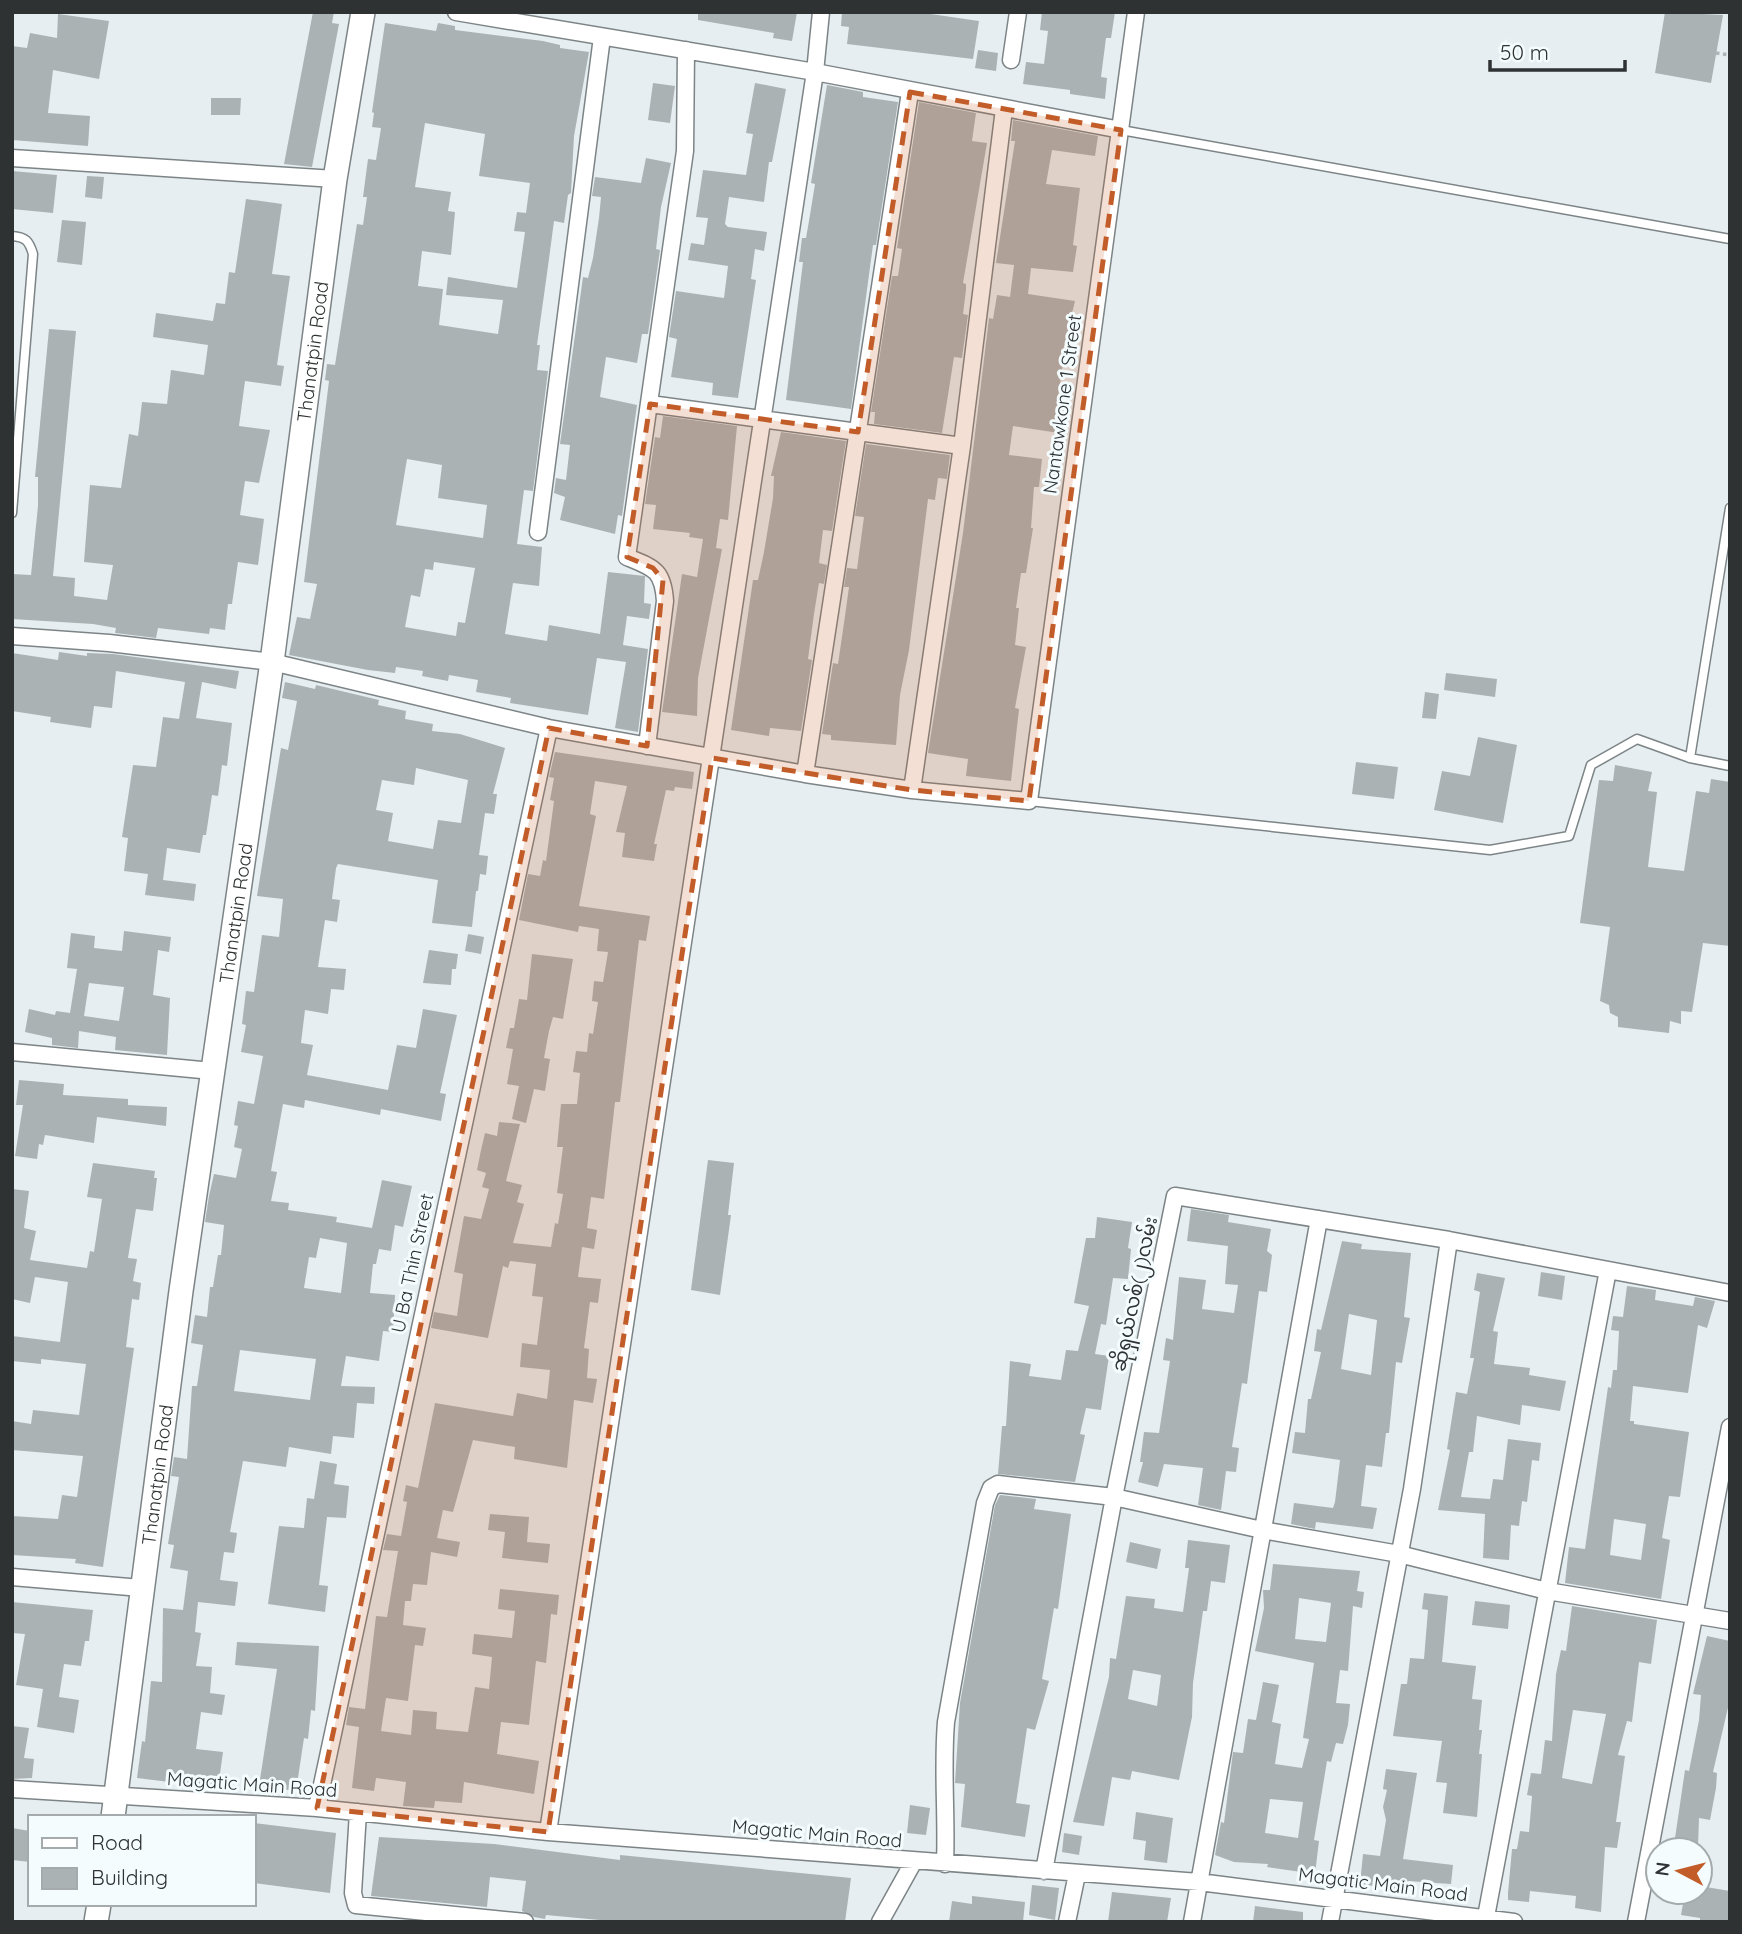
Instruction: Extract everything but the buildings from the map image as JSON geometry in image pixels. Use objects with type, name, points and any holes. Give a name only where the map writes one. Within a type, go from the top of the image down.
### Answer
[{"type":"main road","name":"Thanatpin Road","points":[[114,1807],[141,1588],[212,1071],[272,662],[335,179],[363,12]]},
{"type":"street","points":[[456,12],[508,17],[602,37],[815,72],[1121,130]]},
{"type":"street","points":[[548,1832],[815,72],[821,12]]},
{"type":"street","points":[[1011,60],[1018,12]]},
{"type":"street","name":"Nantawkone 1 Street","points":[[1028,801],[1136,12]]},
{"type":"street","points":[[538,532],[602,37]]},
{"type":"street","points":[[647,746],[665,601],[663,580],[653,568],[627,558],[685,151],[686,50]]},
{"type":"street","points":[[805,774],[910,92]]},
{"type":"street","points":[[912,790],[962,446],[1003,109]]},
{"type":"street","points":[[12,158],[335,179]]},
{"type":"street","points":[[650,404],[962,446]]},
{"type":"street","points":[[12,636],[109,643],[272,662],[549,728],[712,758],[912,790],[1028,801]]},
{"type":"street","name":"U Ba Thin Street","points":[[317,1808],[549,728]]},
{"type":"street","points":[[12,1052],[212,1071]]},
{"type":"street","name":"ဆိုရှယ်လစ်(၂)လမ်း","points":[[1044,1871],[1114,1497],[1175,1196],[1449,1240],[1730,1293]]},
{"type":"street","points":[[1192,1922],[1319,1219]]},
{"type":"street","points":[[1330,1922],[1399,1554],[1449,1240]]},
{"type":"street","points":[[1485,1920],[1608,1270]]},
{"type":"street","points":[[1636,1922],[1730,1427]]},
{"type":"street","points":[[945,1864],[948,1807],[943,1754],[946,1722],[978,1536],[991,1489],[998,1484],[1114,1497],[1262,1530],[1399,1554],[1547,1591],[1730,1621]]},
{"type":"street","points":[[12,1577],[141,1588]]},
{"type":"street","name":"Magatic Main Road","points":[[12,1789],[114,1807],[317,1808],[548,1832],[1199,1882],[1514,1922]]},
{"type":"street","points":[[358,1812],[353,1893],[356,1905],[525,1922]]},
{"type":"street","points":[[880,1922],[914,1861]]},
{"type":"street","points":[[1067,1922],[1077,1874]]},
{"type":"lane","points":[[1121,130],[1730,239]]},
{"type":"lane","points":[[12,236],[23,237],[30,243],[33,254],[12,513]]},
{"type":"lane","points":[[1690,758],[1730,508]]},
{"type":"lane","points":[[1028,801],[1490,850],[1569,835],[1591,765],[1637,739],[1690,758],[1730,766]]},
{"type":"path","points":[[1716,53],[1730,55]]},
{"type":"highlighted area","points":[[910,92],[1121,130],[1029,801],[912,790],[712,758],[548,1832],[317,1808],[549,728],[647,746],[663,580],[653,568],[627,557],[650,404],[858,432]]}]
